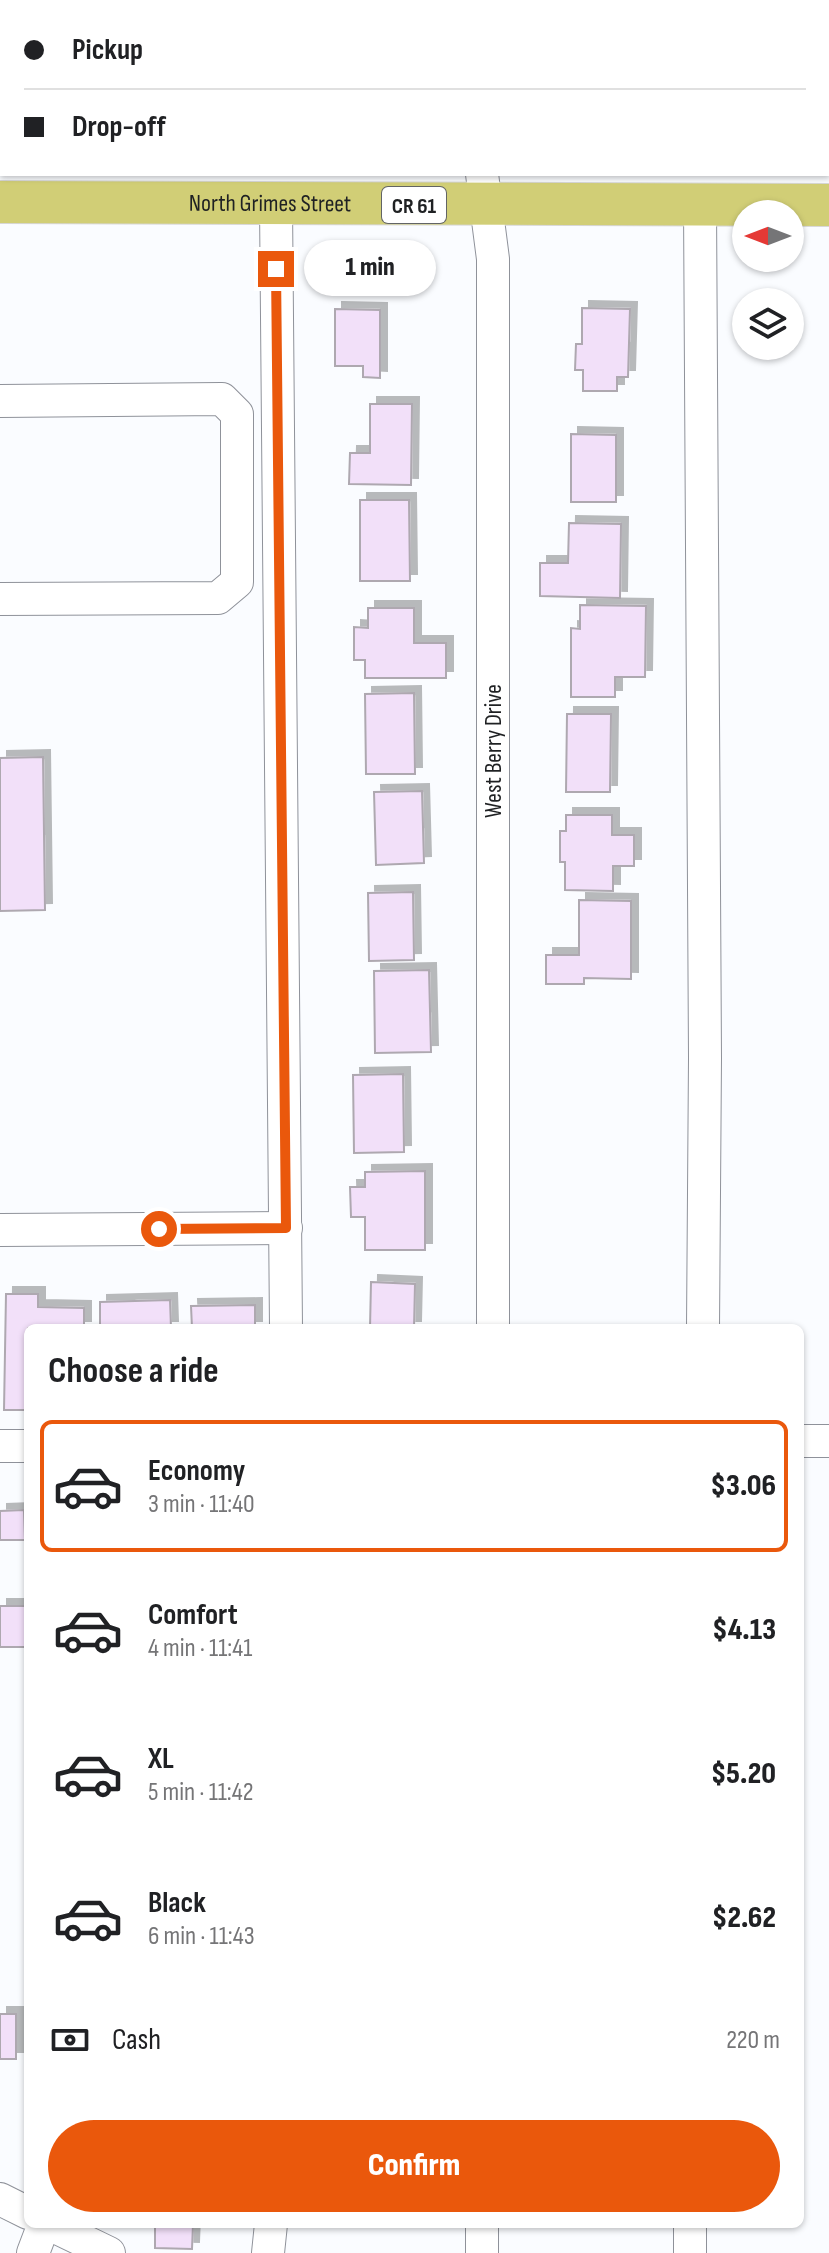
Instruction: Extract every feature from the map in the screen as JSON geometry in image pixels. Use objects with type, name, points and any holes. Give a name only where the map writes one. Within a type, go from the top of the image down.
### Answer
[{"type":"main road","name":"North Grimes Street","points":[[0,202],[276,205],[484,190],[700,205],[829,205]]},
{"type":"street","name":"West Berry Drive","points":[[484,190],[493,259],[493,1324]]},
{"type":"street","points":[[276,205],[286,1324]]},
{"type":"street","points":[[700,205],[705,1042],[703,1324]]},
{"type":"street","points":[[0,401],[222,399],[237,414],[237,582],[218,598],[0,599]]},
{"type":"street","points":[[0,1230],[286,1228]]},
{"type":"street","points":[[804,1441],[829,1441]]},
{"type":"street","points":[[0,1446],[24,1446]]},
{"type":"street","points":[[0,2199],[24,2211]]},
{"type":"street","points":[[33,2253],[44,2228]]},
{"type":"street","points":[[55,2228],[109,2253]]},
{"type":"street","points":[[268,2253],[271,2228]]},
{"type":"street","points":[[482,2228],[482,2253]]},
{"type":"street","points":[[690,2228],[690,2253]]},
{"type":"building","points":[[582,308],[630,309],[628,377],[617,377],[617,391],[583,391],[583,370],[575,370],[576,344],[582,344]]},
{"type":"building","points":[[335,309],[380,310],[380,378],[363,377],[363,366],[335,366]]},
{"type":"building","points":[[370,404],[412,404],[411,485],[349,484],[350,453],[370,453]]},
{"type":"building","points":[[571,434],[616,435],[616,502],[571,502]]},
{"type":"building","points":[[360,500],[409,500],[410,581],[360,581]]},
{"type":"building","points":[[569,523],[621,524],[620,598],[540,596],[540,563],[568,563]]},
{"type":"building","points":[[580,605],[646,606],[645,677],[615,677],[615,697],[571,697],[571,628],[580,629]]},
{"type":"building","points":[[368,608],[414,608],[414,643],[446,643],[446,678],[365,678],[365,660],[354,660],[354,627],[368,628]]},
{"type":"building","points":[[414,693],[415,774],[366,774],[365,694]]},
{"type":"building","points":[[567,714],[611,714],[610,792],[566,792]]},
{"type":"building","points":[[43,757],[45,910],[0,911],[0,758]]},
{"type":"building","points":[[422,791],[424,863],[376,865],[374,792]]},
{"type":"building","points":[[566,815],[612,815],[612,835],[634,835],[634,866],[613,866],[613,891],[565,890],[565,862],[560,862],[560,831],[566,831]]},
{"type":"building","points":[[413,892],[414,960],[369,961],[368,893]]},
{"type":"building","points":[[579,900],[631,901],[631,979],[584,978],[584,984],[546,984],[546,955],[579,955]]},
{"type":"building","points":[[429,970],[431,1052],[375,1053],[374,971]]},
{"type":"building","points":[[403,1074],[404,1152],[354,1153],[353,1075]]},
{"type":"building","points":[[425,1171],[425,1250],[365,1250],[365,1217],[351,1217],[350,1187],[365,1187],[365,1172]]},
{"type":"building","points":[[371,1282],[415,1284],[414,1324],[370,1324]]},
{"type":"building","points":[[6,1294],[38,1294],[38,1307],[84,1308],[84,1324],[24,1324],[24,1410],[4,1410]]},
{"type":"building","points":[[170,1300],[171,1324],[100,1324],[100,1302]]},
{"type":"building","points":[[255,1305],[255,1324],[192,1324],[191,1306]]},
{"type":"building","points":[[24,1510],[24,1540],[0,1540],[0,1511]]},
{"type":"building","points":[[0,1606],[24,1606],[24,1647],[0,1647]]},
{"type":"building","points":[[0,2014],[16,2014],[16,2059],[0,2059]]},
{"type":"building","points":[[155,2228],[193,2228],[192,2249],[155,2248]]},
{"type":"route","points":[[159,1229],[286,1228],[276,269]]}]
